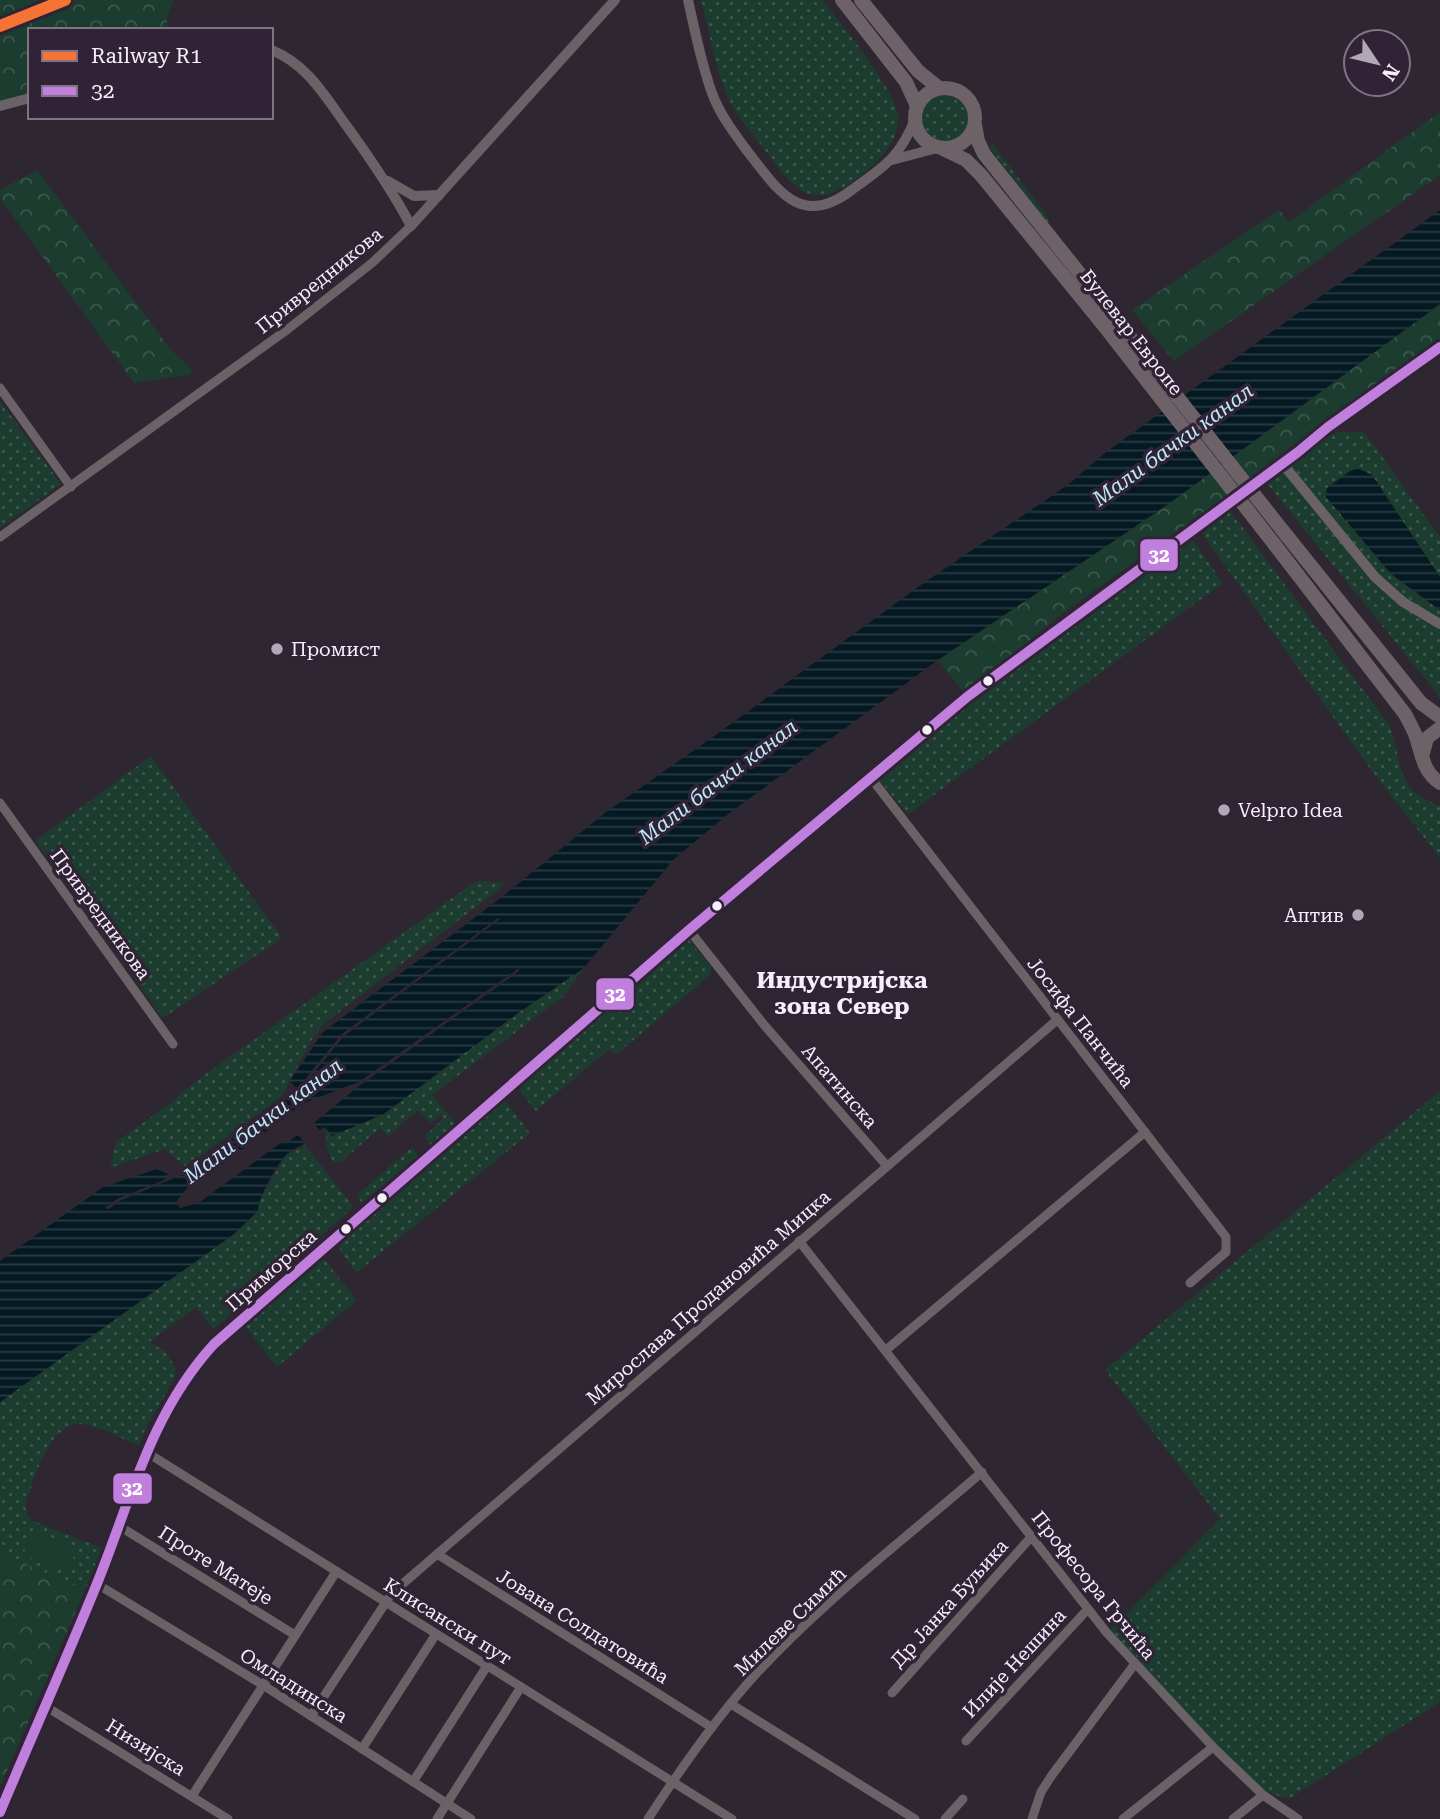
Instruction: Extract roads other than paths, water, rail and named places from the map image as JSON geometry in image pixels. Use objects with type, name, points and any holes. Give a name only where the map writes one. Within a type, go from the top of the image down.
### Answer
[{"type":"main road","name":"Булевар Европе","points":[[842,0],[906,82],[920,135],[966,160],[1107,318]]},
{"type":"main road","name":"Булевар Европе","points":[[861,0],[918,71],[939,88],[949,88],[967,97],[976,115],[978,141],[984,154],[1107,318],[1281,540],[1421,703],[1440,717]]},
{"type":"main road","points":[[916,113],[926,95],[939,88]]},
{"type":"main road","points":[[940,148],[960,145],[967,140],[975,125]]},
{"type":"main road","name":"Булевар Европе","points":[[1281,540],[1405,714],[1425,768],[1431,777],[1440,783]]},
{"type":"main road","points":[[1422,758],[1427,738],[1440,727]]},
{"type":"street","name":"Привредникова","points":[[0,537],[288,329],[372,263],[411,226],[615,0]]},
{"type":"street","points":[[688,0],[713,95],[724,120],[781,192],[801,205],[827,205],[841,199],[892,160],[905,142],[916,113]]},
{"type":"street","points":[[273,51],[292,60],[317,84],[386,180],[411,226]]},
{"type":"street","points":[[0,106],[28,99]]},
{"type":"street","points":[[892,160],[940,148]]},
{"type":"street","points":[[386,180],[414,196],[439,195]]},
{"type":"street","name":"Приморска","points":[[0,1811],[97,1584],[146,1452],[176,1392],[214,1344],[689,930],[967,697],[1440,346]]},
{"type":"street","points":[[0,388],[71,486]]},
{"type":"street","points":[[1282,463],[1374,577],[1403,602],[1440,624]]},
{"type":"street","name":"Јосифа Панчића","points":[[871,778],[1226,1237],[1226,1252],[1190,1283]]},
{"type":"street","name":"Привредникова","points":[[0,803],[173,1044]]},
{"type":"street","name":"Апатинска","points":[[689,930],[765,1026],[887,1166]]},
{"type":"street","name":"Мирослава Продановића Мицка","points":[[311,1716],[392,1593],[1057,1020]]},
{"type":"street","points":[[886,1350],[1145,1132]]},
{"type":"street","name":"Професора Грчића","points":[[799,1241],[1134,1665],[1264,1796],[1298,1819]]},
{"type":"street","name":"Клисански пут","points":[[146,1452],[732,1819]]},
{"type":"street","name":"Милеве Симић","points":[[648,1819],[711,1727],[757,1674],[816,1616],[982,1472]]},
{"type":"street","name":"Проте Матеје","points":[[119,1526],[295,1635]]},
{"type":"street","name":"Др Јанка Буљика","points":[[892,1693],[1032,1536]]},
{"type":"street","name":"Јована Солдатовића","points":[[437,1554],[711,1727]]},
{"type":"street","points":[[192,1796],[337,1572]]},
{"type":"street","name":"Омладинска","points":[[97,1584],[263,1685],[471,1819]]},
{"type":"street","name":"Илије Нешина","points":[[966,1741],[1088,1609]]},
{"type":"street","points":[[362,1749],[436,1634]]},
{"type":"street","points":[[1032,1819],[1041,1792],[1052,1775],[1134,1665]]},
{"type":"street","points":[[413,1782],[487,1666]]},
{"type":"street","points":[[437,1819],[521,1688]]},
{"type":"street","points":[[731,1704],[915,1819]]},
{"type":"street","name":"Низијска","points":[[46,1706],[228,1819]]},
{"type":"street","points":[[1123,1819],[1213,1747]]},
{"type":"street","points":[[1233,1819],[1264,1796]]},
{"type":"street","points":[[945,1819],[963,1799]]},
{"type":"water","name":"Мали бачки канал","points":[[1440,210],[1440,304],[1167,505],[938,660],[727,815],[673,860],[584,968],[514,1016],[384,1114],[332,1136],[325,1127],[319,1130],[314,1123],[359,1086],[519,971],[519,968],[359,1082],[304,1103],[187,1188],[176,1202],[180,1208],[200,1202],[282,1142],[285,1144],[298,1135],[305,1143],[282,1160],[264,1191],[258,1211],[234,1234],[0,1402],[0,1261],[103,1187],[157,1169],[168,1174],[164,1180],[117,1199],[105,1208],[109,1209],[119,1201],[184,1174],[184,1171],[192,1168],[296,1090],[298,1092],[344,1036],[500,919],[342,1034],[297,1089],[290,1081],[323,1032],[502,897],[606,812],[918,587],[1069,484],[1105,453]]},
{"type":"water","points":[[1358,468],[1372,475],[1440,577],[1440,610],[1391,574],[1326,497],[1327,488]]},
{"type":"rail line","name":"R1","points":[[0,26],[65,0]]},
{"type":"place","name":"Промист","points":[[277,649]]},
{"type":"place","name":"Velpro Idea","points":[[1224,810]]},
{"type":"place","name":"Аптив","points":[[1358,915]]},
{"type":"district","name":"Индустријска зона Север","points":[[842,993]]}]
